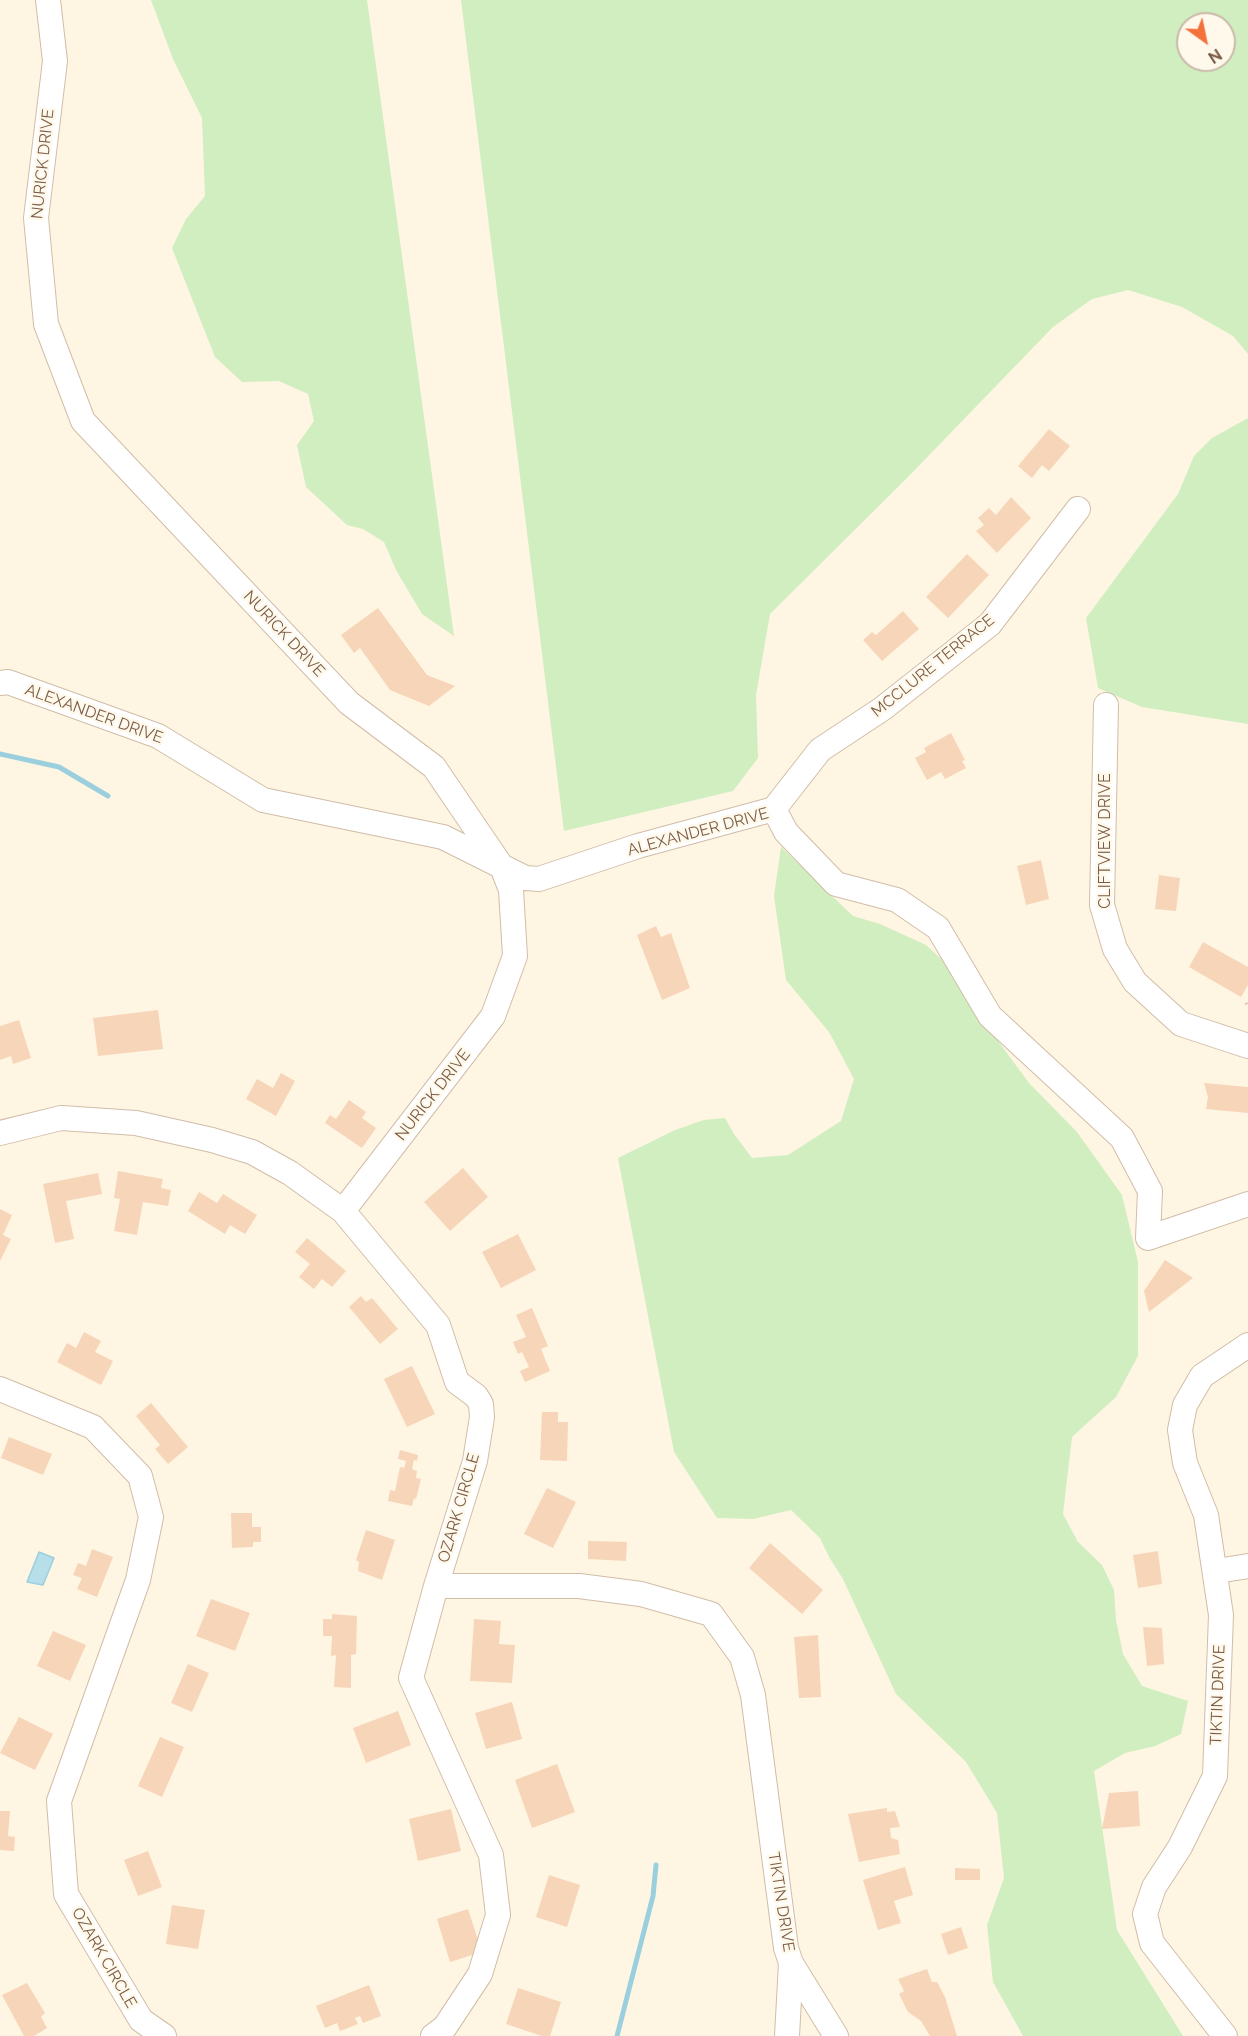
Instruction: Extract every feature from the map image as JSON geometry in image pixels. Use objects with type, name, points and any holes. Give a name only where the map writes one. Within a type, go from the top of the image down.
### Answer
[{"type":"street","name":"NURICK DRIVE","points":[[48,0],[55,61],[36,218],[46,324],[83,421],[349,703],[434,767],[502,867],[512,890],[515,956],[494,1016],[343,1211]]},
{"type":"street","name":"MCCLURE TERRACE","points":[[774,809],[820,750],[882,709],[990,624],[1078,509]]},
{"type":"street","name":"ALEXANDER DRIVE","points":[[0,683],[8,682],[158,736],[263,800],[442,837],[525,878],[539,879],[638,846],[774,809],[786,832],[836,884],[897,900],[938,928],[990,1016],[1122,1138],[1150,1191],[1148,1238],[1248,1204]]},
{"type":"street","name":"CLIFTVIEW DRIVE","points":[[1106,705],[1102,904],[1115,949],[1135,982],[1181,1024],[1248,1046]]},
{"type":"street","name":"OZARK CIRCLE","points":[[0,1133],[61,1118],[136,1123],[212,1140],[252,1152],[290,1173],[343,1211],[438,1325],[457,1382],[476,1396],[481,1404],[482,1417],[475,1461],[436,1586],[411,1678],[491,1855],[498,1916],[480,1974],[445,2027],[433,2036]]},
{"type":"street","name":"TIKTIN DRIVE","points":[[1225,2036],[1152,1943],[1144,1914],[1154,1887],[1180,1846],[1215,1776],[1221,1615],[1206,1515],[1185,1463],[1180,1430],[1185,1405],[1202,1376],[1248,1345]]},
{"type":"street","name":"OZARK CIRCLE","points":[[0,1389],[93,1427],[140,1476],[151,1517],[138,1580],[59,1801],[66,1894],[141,2020],[164,2036]]},
{"type":"street","points":[[1214,1569],[1248,1566]]},
{"type":"street","name":"TIKTIN DRIVE","points":[[436,1586],[579,1586],[641,1594],[711,1614],[742,1657],[753,1695],[786,1948],[792,1964],[836,2036]]},
{"type":"street","points":[[787,2036],[792,1964]]},
{"type":"green space","points":[[151,0],[367,0],[454,636],[422,614],[396,570],[384,542],[363,529],[347,525],[306,487],[297,445],[314,421],[308,394],[279,381],[242,382],[215,357],[172,248],[186,219],[205,196],[202,118],[173,59]]},
{"type":"green space","points":[[461,0],[1248,0],[1248,354],[1233,336],[1182,307],[1128,290],[1092,299],[1053,327],[908,477],[770,614],[756,695],[758,758],[733,791],[564,831]]},
{"type":"green space","points":[[1248,418],[1248,724],[1142,707],[1098,688],[1086,618],[1178,494],[1194,456],[1212,438]]},
{"type":"green space","points":[[781,847],[853,916],[880,924],[926,945],[960,976],[987,1026],[1029,1083],[1077,1132],[1122,1195],[1138,1262],[1138,1356],[1116,1397],[1072,1437],[1063,1514],[1078,1542],[1102,1565],[1114,1590],[1116,1620],[1123,1654],[1142,1686],[1188,1701],[1181,1734],[1155,1746],[1125,1753],[1094,1771],[1117,1930],[1183,2036],[1023,2036],[993,1982],[987,1925],[1004,1878],[997,1813],[966,1762],[896,1694],[843,1579],[820,1538],[791,1510],[753,1519],[717,1518],[674,1452],[618,1158],[675,1130],[704,1120],[725,1118],[752,1158],[788,1155],[841,1121],[854,1079],[829,1032],[786,980],[774,896]]},
{"type":"water","points":[[39,1552],[54,1558],[43,1585],[27,1582]]},
{"type":"building","points":[[1049,429],[1070,446],[1049,471],[1042,465],[1032,478],[1018,466]]},
{"type":"building","points":[[1011,497],[1031,518],[997,553],[976,531],[984,525],[978,518],[989,508],[996,515]]},
{"type":"building","points":[[967,554],[989,575],[948,618],[926,597]]},
{"type":"building","points":[[378,608],[427,675],[455,686],[429,706],[390,690],[360,648],[354,653],[341,635]]},
{"type":"building","points":[[903,611],[919,629],[882,661],[863,640],[872,632],[876,635]]},
{"type":"building","points":[[951,733],[965,760],[962,761],[966,768],[945,779],[941,772],[927,780],[915,758],[926,752],[924,748]]},
{"type":"building","points":[[1041,860],[1049,899],[1026,905],[1017,866]]},
{"type":"building","points":[[1159,875],[1180,878],[1176,911],[1155,909]]},
{"type":"building","points":[[656,926],[661,937],[671,933],[690,988],[662,1000],[637,935]]},
{"type":"building","points":[[1203,942],[1248,967],[1248,985],[1241,997],[1189,967]]},
{"type":"building","points":[[158,1010],[163,1049],[98,1056],[93,1018]]},
{"type":"building","points":[[19,1020],[31,1058],[13,1064],[11,1056],[0,1060],[0,1026]]},
{"type":"building","points":[[281,1073],[295,1081],[276,1116],[246,1099],[257,1079],[273,1088]]},
{"type":"building","points":[[1204,1083],[1248,1087],[1248,1113],[1206,1109],[1208,1097]]},
{"type":"building","points":[[349,1100],[366,1112],[362,1118],[376,1128],[362,1148],[325,1123],[330,1115],[336,1119]]},
{"type":"building","points":[[463,1168],[488,1197],[450,1231],[424,1202]]},
{"type":"building","points":[[118,1171],[163,1179],[161,1188],[171,1190],[168,1206],[143,1202],[137,1235],[114,1231],[120,1199],[114,1198]]},
{"type":"building","points":[[98,1173],[102,1194],[66,1201],[74,1239],[55,1243],[43,1184]]},
{"type":"building","points":[[199,1192],[217,1203],[223,1194],[257,1215],[245,1234],[230,1225],[225,1234],[188,1211]]},
{"type":"building","points":[[0,1209],[12,1215],[3,1235],[11,1239],[0,1261]]},
{"type":"building","points":[[518,1234],[536,1270],[501,1288],[482,1252]]},
{"type":"building","points":[[307,1238],[346,1271],[332,1287],[322,1279],[314,1289],[299,1277],[310,1264],[295,1252]]},
{"type":"building","points":[[1165,1260],[1193,1278],[1149,1312],[1144,1291]]},
{"type":"building","points":[[361,1296],[366,1302],[372,1298],[398,1329],[380,1344],[349,1307]]},
{"type":"building","points":[[532,1308],[548,1346],[541,1349],[550,1371],[525,1382],[520,1371],[529,1367],[522,1352],[518,1354],[513,1342],[526,1337],[516,1315]]},
{"type":"building","points":[[84,1332],[101,1341],[95,1352],[113,1361],[101,1385],[57,1362],[67,1343],[76,1348]]},
{"type":"building","points":[[412,1366],[435,1414],[407,1427],[384,1379]]},
{"type":"building","points":[[151,1403],[188,1447],[168,1464],[155,1449],[160,1445],[136,1416]]},
{"type":"building","points":[[542,1412],[558,1412],[558,1422],[568,1422],[567,1461],[540,1460]]},
{"type":"building","points":[[9,1437],[52,1454],[43,1475],[1,1458]]},
{"type":"building","points":[[400,1450],[418,1455],[412,1469],[417,1471],[416,1478],[421,1479],[412,1506],[388,1501],[390,1490],[395,1491],[400,1467],[404,1468],[406,1461],[398,1459]]},
{"type":"building","points":[[547,1488],[576,1502],[553,1548],[524,1534]]},
{"type":"building","points":[[231,1513],[252,1513],[252,1527],[261,1527],[261,1542],[253,1542],[253,1547],[232,1548]]},
{"type":"building","points":[[366,1530],[395,1540],[382,1580],[358,1571],[359,1562],[356,1560]]},
{"type":"building","points":[[588,1541],[627,1542],[626,1561],[588,1559]]},
{"type":"building","points":[[770,1543],[823,1590],[802,1614],[749,1568]]},
{"type":"building","points":[[92,1549],[113,1557],[97,1597],[77,1589],[82,1578],[73,1575],[78,1563],[86,1566]]},
{"type":"building","points":[[1158,1551],[1162,1584],[1138,1588],[1133,1555]]},
{"type":"building","points":[[211,1599],[250,1613],[235,1651],[196,1636]]},
{"type":"building","points":[[332,1614],[357,1616],[356,1654],[351,1655],[351,1688],[334,1687],[336,1655],[331,1656],[332,1636],[323,1636],[323,1619],[332,1619]]},
{"type":"building","points":[[474,1619],[501,1621],[499,1644],[515,1645],[512,1683],[470,1681]]},
{"type":"building","points":[[1143,1627],[1162,1628],[1164,1664],[1147,1666]]},
{"type":"building","points":[[53,1631],[86,1645],[70,1681],[37,1666]]},
{"type":"building","points":[[818,1635],[821,1697],[799,1698],[794,1637]]},
{"type":"building","points":[[188,1664],[209,1673],[192,1712],[171,1703]]},
{"type":"building","points":[[512,1702],[522,1739],[486,1749],[475,1713]]},
{"type":"building","points":[[398,1711],[411,1745],[366,1763],[353,1728]]},
{"type":"building","points":[[19,1717],[53,1734],[35,1770],[0,1753]]},
{"type":"building","points":[[160,1737],[184,1747],[162,1797],[138,1786]]},
{"type":"building","points":[[557,1764],[575,1812],[532,1828],[515,1780]]},
{"type":"building","points":[[1138,1791],[1140,1826],[1102,1829],[1109,1793]]},
{"type":"building","points":[[887,1808],[887,1812],[895,1811],[900,1827],[890,1828],[891,1838],[898,1840],[900,1854],[859,1862],[848,1814]]},
{"type":"building","points":[[451,1809],[461,1851],[418,1861],[409,1819]]},
{"type":"building","points":[[0,1811],[10,1811],[8,1836],[15,1837],[14,1851],[0,1850]]},
{"type":"building","points":[[148,1851],[162,1887],[138,1896],[124,1860]]},
{"type":"building","points":[[905,1867],[913,1895],[894,1901],[901,1923],[878,1930],[863,1880]]},
{"type":"building","points":[[955,1868],[980,1869],[980,1880],[955,1880]]},
{"type":"building","points":[[549,1875],[580,1885],[567,1927],[536,1917]]},
{"type":"building","points":[[172,1905],[205,1910],[198,1949],[166,1944]]},
{"type":"building","points":[[468,1909],[482,1952],[450,1962],[437,1919]]},
{"type":"building","points":[[961,1927],[968,1948],[948,1955],[941,1934]]},
{"type":"building","points":[[927,1969],[932,1982],[937,1982],[945,1997],[957,2036],[930,2036],[921,2021],[908,2012],[899,1994],[904,1991],[898,1979]]},
{"type":"building","points":[[27,1983],[45,2013],[41,2017],[47,2028],[34,2036],[24,2036],[2,1995]]},
{"type":"building","points":[[369,1985],[381,2016],[363,2023],[360,2016],[355,2018],[358,2024],[340,2031],[337,2023],[325,2028],[316,2006]]},
{"type":"building","points":[[518,1988],[561,2002],[550,2036],[542,2036],[506,2024]]},
{"type":"waterway","points":[[0,754],[59,767],[108,796]]},
{"type":"waterway","points":[[617,2036],[653,1896],[656,1865]]}]
